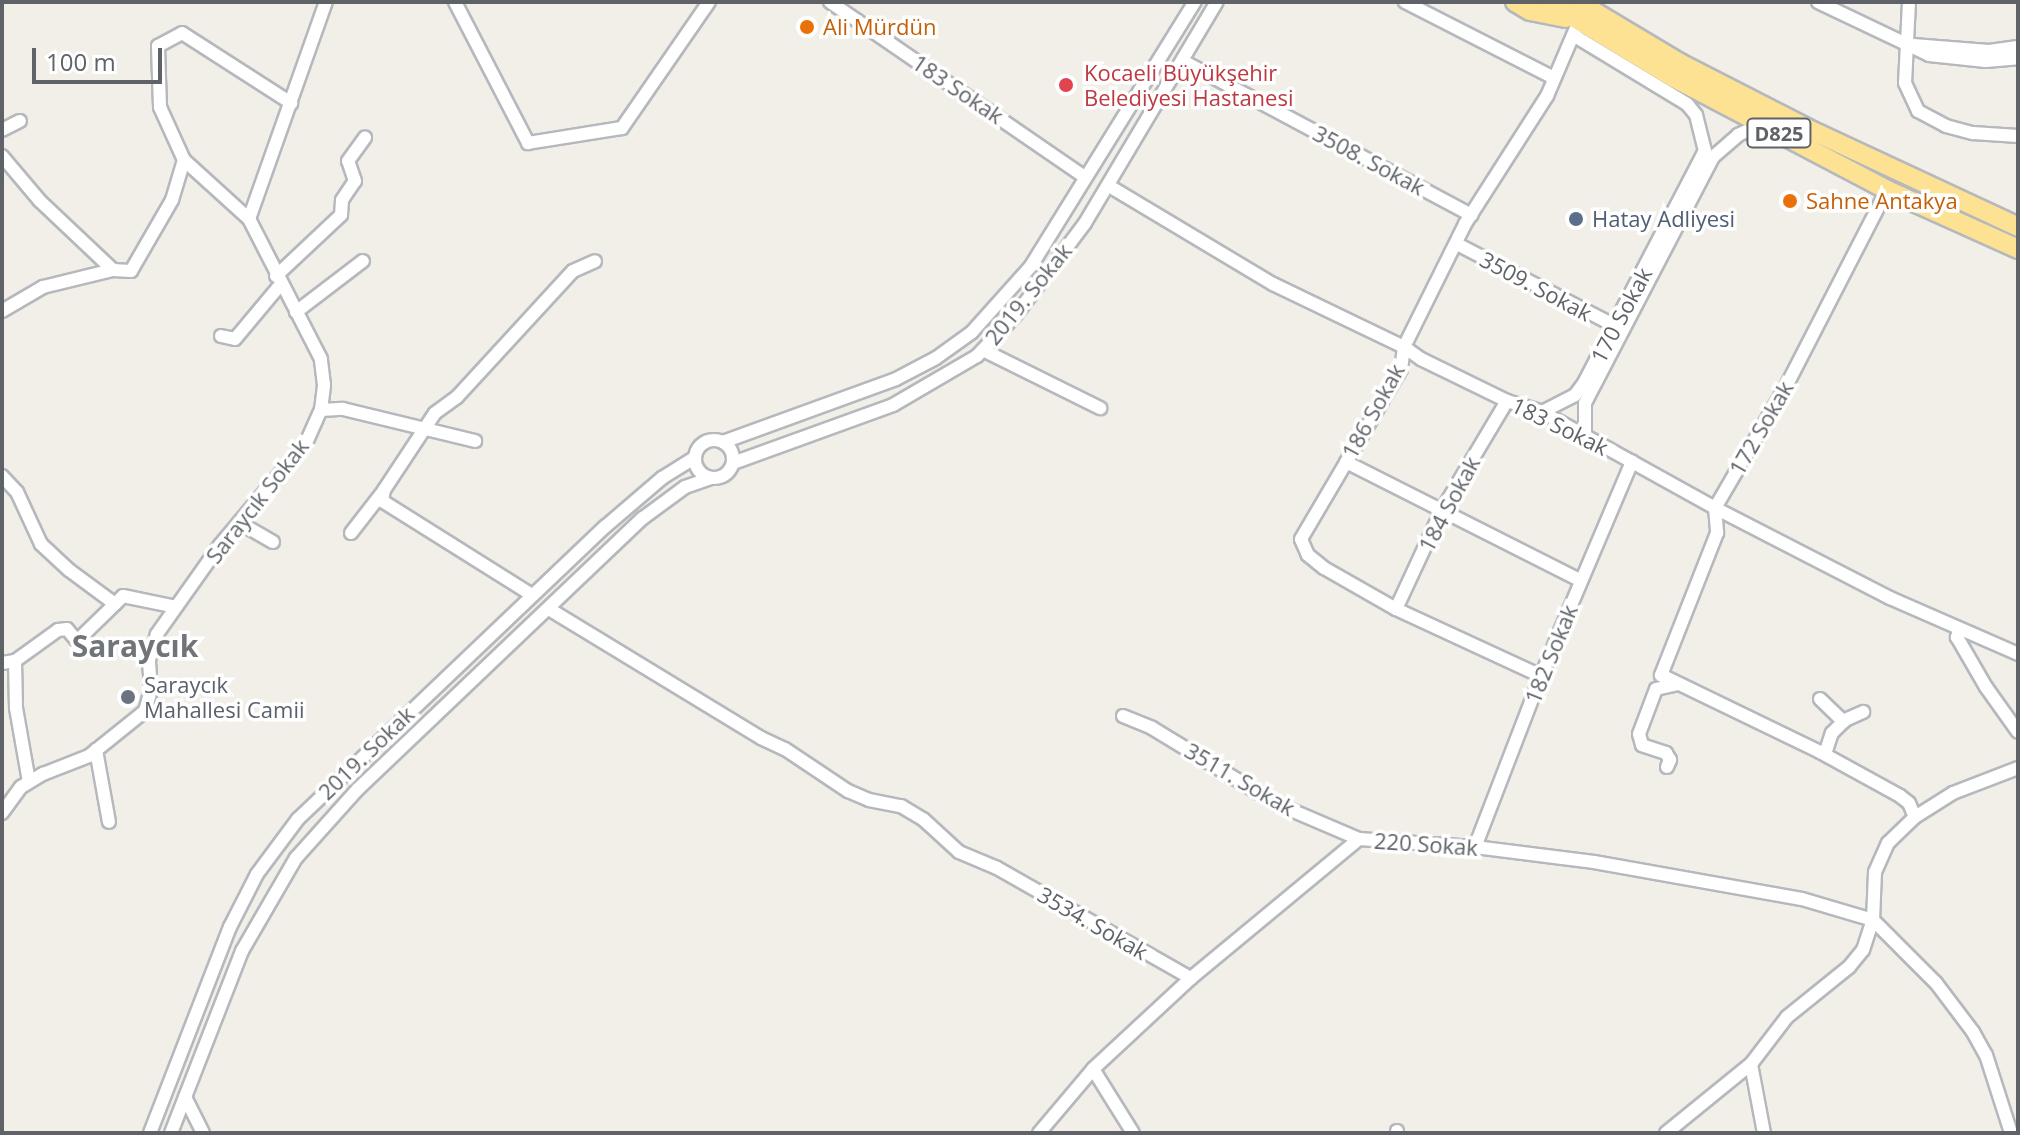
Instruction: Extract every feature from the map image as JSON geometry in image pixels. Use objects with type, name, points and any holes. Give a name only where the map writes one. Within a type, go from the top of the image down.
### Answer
[{"type":"highway","points":[[1515,2],[1530,11],[1577,19]]},
{"type":"highway","name":"D825","points":[[1548,2],[1674,78],[1887,190],[2018,251]]},
{"type":"highway","name":"D825","points":[[1577,19],[1680,63],[2018,226]]},
{"type":"street","points":[[455,2],[528,143],[622,128],[709,2]]},
{"type":"street","name":"183 Sokak","points":[[830,2],[1085,177]]},
{"type":"street","name":"2019. Sokak","points":[[150,1133],[205,987],[257,874],[298,819],[532,595],[651,487],[695,457],[705,442],[723,442],[896,379],[936,358],[972,332],[1031,266],[1195,2]]},
{"type":"street","name":"2019. Sokak","points":[[171,1133],[242,951],[296,858],[358,789],[643,518],[685,487],[727,473],[733,463],[893,405],[948,376],[983,350],[1048,273],[1109,186],[1217,2]]},
{"type":"street","points":[[1405,2],[1554,78]]},
{"type":"street","points":[[1818,2],[1909,45],[1945,58],[2018,58]]},
{"type":"street","points":[[1909,2],[1905,83],[1918,111],[1946,126],[1973,133],[2018,136]]},
{"type":"street","points":[[291,103],[182,33],[158,46],[160,107],[184,160],[249,219],[291,103],[321,4]]},
{"type":"street","name":"186 Sokak","points":[[1541,676],[1396,609],[1324,568],[1308,555],[1301,539],[1401,369],[1404,347],[1471,215],[1547,96],[1577,19]]},
{"type":"street","name":"170 Sokak","points":[[1542,412],[1575,395],[1615,326],[1705,151],[1696,115],[1687,104],[1577,19]]},
{"type":"street","points":[[1909,45],[1989,51],[2018,47]]},
{"type":"street","name":"3508. Sokak","points":[[1183,61],[1471,215]]},
{"type":"street","points":[[2,130],[20,121]]},
{"type":"street","name":"170 Sokak","points":[[1585,436],[1585,403],[1713,157],[1738,135],[1762,124]]},
{"type":"street","points":[[221,336],[235,339],[279,280],[341,215],[342,200],[355,181],[348,161],[365,138]]},
{"type":"street","points":[[2,156],[40,201],[113,270]]},
{"type":"street","points":[[2,311],[43,287],[113,270],[131,271],[172,200],[184,160]]},
{"type":"street","name":"183 Sokak","points":[[1109,186],[1273,284],[1507,401],[1542,412],[1715,508],[1890,598],[2018,654]]},
{"type":"street","name":"172 Sokak","points":[[1680,684],[1661,675],[1717,533],[1715,508],[1788,383],[1887,190]]},
{"type":"street","name":"Saraycık Sokak","points":[[96,750],[137,721],[149,704],[149,660],[157,634],[240,523],[306,443],[321,410],[324,385],[321,359],[249,219]]},
{"type":"street","name":"3509. Sokak","points":[[1457,244],[1615,326]]},
{"type":"street","points":[[296,312],[363,261]]},
{"type":"street","points":[[351,533],[435,413],[457,397],[573,271],[595,261]]},
{"type":"street","points":[[983,350],[1100,408]]},
{"type":"street","name":"184 Sokak","points":[[1396,609],[1442,510],[1507,401]]},
{"type":"street","points":[[321,410],[343,409],[475,441]]},
{"type":"street","points":[[723,442],[731,451],[733,463]]},
{"type":"street","points":[[695,457],[697,468],[711,478]]},
{"type":"street","points":[[1346,462],[1580,580]]},
{"type":"street","name":"182 Sokak","points":[[1475,847],[1580,580],[1632,462]]},
{"type":"street","points":[[2,476],[17,492],[41,544],[115,604]]},
{"type":"street","points":[[384,490],[382,501],[532,595]]},
{"type":"street","points":[[240,523],[273,542]]},
{"type":"street","points":[[29,782],[8,662],[58,630],[67,629],[77,641],[123,596],[176,607]]},
{"type":"street","name":"3534. Sokak","points":[[549,609],[761,738],[785,749],[848,791],[869,800],[901,806],[923,819],[959,852],[997,868],[1191,978]]},
{"type":"street","points":[[1960,629],[1957,637],[2018,732]]},
{"type":"street","points":[[1667,767],[1670,760],[1666,753],[1642,745],[1639,734],[1656,689],[1680,684],[1825,754],[1900,796],[1909,803],[1915,817]]},
{"type":"street","points":[[2,697],[16,708]]},
{"type":"street","points":[[1820,699],[1844,722]]},
{"type":"street","points":[[1825,754],[1826,744],[1844,722],[1863,712]]},
{"type":"street","name":"3511. Sokak","points":[[1123,716],[1152,728],[1277,804],[1359,839]]},
{"type":"street","points":[[2,813],[21,787],[96,750]]},
{"type":"street","points":[[96,750],[109,822]]},
{"type":"street","points":[[1666,1133],[1751,1064],[1787,1017],[1857,959],[1868,940],[1873,920],[1875,872],[1888,843],[1915,817],[1978,781],[2018,768]]},
{"type":"street","name":"220 Sokak","points":[[1039,1133],[1093,1069],[1191,978],[1359,839],[1475,847],[1594,862],[1787,896],[1873,920]]},
{"type":"street","points":[[1873,920],[1936,983],[1973,1032],[1986,1055],[2011,1133]]},
{"type":"street","points":[[1751,1064],[1764,1133]]},
{"type":"street","points":[[1093,1069],[1133,1133]]},
{"type":"street","points":[[185,1097],[203,1133]]},
{"type":"place","name":"Ali Mürdün","points":[[807,27]]},
{"type":"place","name":"Kocaeli Büyükşehir Belediyesi Hastanesi","points":[[1066,85]]},
{"type":"place","name":"Sahne Antakya","points":[[1790,201]]},
{"type":"place","name":"Hatay Adliyesi","points":[[1576,219]]},
{"type":"place","name":"Saraycık Mahallesi Camii","points":[[128,697]]},
{"type":"district","name":"Saraycık","points":[[135,646]]}]
